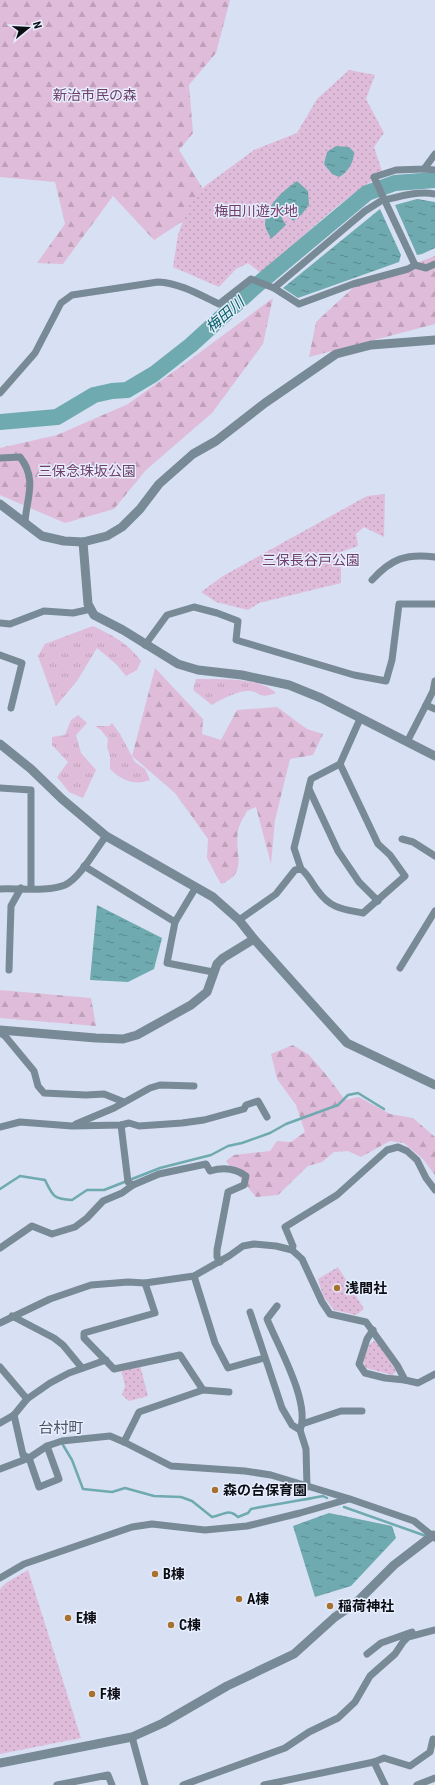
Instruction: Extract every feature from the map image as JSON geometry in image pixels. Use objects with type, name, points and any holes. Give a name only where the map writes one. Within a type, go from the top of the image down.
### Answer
[{"type":"street","points":[[424,169],[435,154]]},
{"type":"street","points":[[415,266],[374,177],[396,170],[435,170]]},
{"type":"street","points":[[274,287],[365,211],[383,199],[427,192],[435,194]]},
{"type":"street","points":[[0,393],[35,353],[61,303],[72,295],[158,282],[170,282],[219,304],[251,279],[274,287],[299,304],[354,284],[415,266],[426,268],[435,264]]},
{"type":"street","points":[[0,504],[42,536],[64,541],[83,542],[107,536],[122,527],[140,509],[159,484],[193,454],[216,441],[265,403],[336,354],[371,344],[435,340]]},
{"type":"street","points":[[0,458],[20,457],[23,461],[31,483],[26,523]]},
{"type":"street","points":[[83,542],[88,604],[94,615],[123,630],[178,664],[198,670],[242,674],[289,685],[321,698],[435,756]]},
{"type":"street","points":[[372,580],[393,562],[408,556],[419,555],[435,557]]},
{"type":"street","points":[[145,645],[166,615],[194,607],[217,613],[238,621],[236,640],[354,674],[386,681],[392,660],[399,604],[435,604]]},
{"type":"street","points":[[0,623],[10,624],[44,611],[73,613],[91,609]]},
{"type":"street","points":[[0,655],[22,663],[11,708]]},
{"type":"street","points":[[407,742],[433,691],[435,681]]},
{"type":"street","points":[[426,705],[435,709]]},
{"type":"street","points":[[340,764],[378,844],[390,855],[405,876],[364,913],[334,907],[318,892],[307,874],[301,869],[294,848],[311,779],[340,764],[360,719]]},
{"type":"street","points":[[0,744],[31,769],[62,799],[106,836],[213,897],[239,920],[254,939],[347,1043],[435,1085]]},
{"type":"street","points":[[0,788],[31,790],[31,888]]},
{"type":"street","points":[[309,789],[338,851],[359,882],[378,901]]},
{"type":"street","points":[[0,888],[52,888],[65,885],[75,877],[106,836]]},
{"type":"street","points":[[402,839],[413,842],[435,856]]},
{"type":"street","points":[[84,866],[175,922]]},
{"type":"street","points":[[239,920],[276,894],[295,870],[301,869]]},
{"type":"street","points":[[196,886],[175,922],[167,964],[213,972]]},
{"type":"street","points":[[9,970],[11,906],[21,888]]},
{"type":"street","points":[[400,968],[435,911]]},
{"type":"street","points":[[0,1030],[96,1038],[124,1039],[137,1035],[190,1005],[206,992],[217,964],[223,958],[254,939]]},
{"type":"street","points":[[0,1033],[10,1042],[34,1071],[38,1086],[44,1093],[86,1095],[104,1094],[124,1102]]},
{"type":"street","points":[[72,1126],[114,1108],[160,1085],[194,1086]]},
{"type":"street","points":[[0,1127],[20,1122],[72,1126],[121,1125],[129,1122],[139,1126],[204,1120],[244,1109],[246,1105],[258,1101],[267,1117]]},
{"type":"street","points":[[121,1125],[128,1182],[133,1185]]},
{"type":"street","points":[[292,1250],[293,1246],[285,1227],[337,1194],[387,1150],[398,1147],[407,1151],[417,1160],[426,1178],[435,1190]]},
{"type":"street","points":[[0,1248],[32,1226],[52,1234],[76,1227],[103,1201],[122,1193],[133,1185],[159,1174],[206,1164],[210,1171],[219,1168],[237,1170],[246,1176],[244,1184],[228,1192],[217,1250],[217,1257],[220,1262]]},
{"type":"street","points":[[0,1323],[50,1299],[92,1285],[128,1282],[145,1283],[194,1276],[220,1262],[243,1246],[254,1244],[276,1246],[292,1250],[302,1259],[322,1302],[330,1314],[366,1322],[397,1365],[405,1380]]},
{"type":"street","points":[[194,1276],[215,1343],[228,1368],[264,1358]]},
{"type":"street","points":[[145,1283],[155,1313],[84,1333],[84,1338],[114,1369],[180,1354],[203,1390]]},
{"type":"street","points":[[277,1306],[267,1319],[278,1347],[290,1368],[298,1391],[301,1427],[306,1449],[307,1487]]},
{"type":"street","points":[[250,1312],[254,1330],[282,1408],[292,1425],[301,1427],[341,1411],[362,1411]]},
{"type":"street","points":[[12,1316],[54,1338],[82,1368]]},
{"type":"street","points":[[372,1330],[367,1339],[359,1364],[365,1373],[385,1378],[418,1383],[435,1374]]},
{"type":"street","points":[[215,1343],[223,1340]]},
{"type":"street","points":[[0,1422],[14,1415],[27,1399],[50,1384],[69,1373],[106,1360]]},
{"type":"street","points":[[0,1367],[3,1377],[27,1399]]},
{"type":"street","points":[[124,1442],[139,1412],[203,1390],[229,1392]]},
{"type":"street","points":[[14,1415],[23,1455],[29,1458],[39,1487],[59,1479],[47,1446]]},
{"type":"street","points":[[0,1469],[29,1458],[47,1446],[62,1441],[110,1436],[171,1466],[245,1471],[271,1475],[350,1499],[414,1521],[434,1536],[394,1565],[356,1602],[335,1617],[294,1654],[244,1680],[227,1686],[163,1723],[132,1737],[0,1763]]},
{"type":"street","points":[[0,1577],[24,1564],[132,1527],[152,1524],[205,1530],[248,1526],[350,1499]]},
{"type":"street","points":[[367,1654],[381,1643],[418,1630],[424,1632]]},
{"type":"street","points":[[183,1785],[285,1748],[309,1732],[338,1718],[348,1711],[356,1702],[370,1676],[395,1654],[408,1637],[435,1630]]},
{"type":"street","points":[[132,1737],[146,1785]]},
{"type":"street","points":[[264,1785],[374,1762],[384,1758],[410,1766],[430,1752],[433,1740]]},
{"type":"street","points":[[374,1762],[385,1785]]},
{"type":"street","points":[[57,1785],[108,1775],[112,1785]]},
{"type":"street","points":[[417,1785],[435,1778]]},
{"type":"green space","name":"新治市民の森","points":[[0,0],[230,0],[216,53],[189,85],[193,133],[179,150],[208,197],[194,214],[154,240],[113,196],[63,264],[37,263],[65,224],[55,182],[0,177]]},
{"type":"green space","name":"梅田川遊水地","points":[[349,70],[375,75],[366,99],[384,133],[374,147],[383,174],[335,208],[262,274],[248,263],[236,269],[219,287],[173,267],[178,235],[189,204],[205,186],[254,150],[297,133],[317,99]]},
{"type":"green space","points":[[435,256],[435,324],[309,357],[316,322],[355,286]]},
{"type":"green space","name":"三保念珠坂公園","points":[[273,298],[263,344],[212,413],[146,470],[114,509],[65,523],[0,495],[0,448],[57,435],[128,404]]},
{"type":"green space","name":"三保長谷戸公園","points":[[385,494],[384,537],[364,527],[356,534],[358,546],[341,552],[341,583],[259,603],[248,610],[216,602],[201,592],[223,576],[367,496]]},
{"type":"green space","points":[[93,626],[126,645],[136,655],[141,661],[137,670],[126,676],[116,664],[97,648],[77,681],[56,706],[38,656],[45,644]]},
{"type":"green space","points":[[155,668],[203,719],[202,734],[221,740],[237,710],[277,707],[307,729],[323,734],[313,755],[290,759],[275,820],[271,864],[256,807],[247,811],[240,823],[237,839],[238,868],[230,879],[221,884],[207,858],[208,839],[175,793],[132,756]]},
{"type":"green space","points":[[196,679],[238,680],[260,684],[276,693],[266,696],[252,691],[244,691],[220,700],[212,705],[193,690]]},
{"type":"green space","points":[[78,715],[87,723],[76,735],[81,753],[96,770],[83,798],[69,792],[57,777],[68,762],[52,745],[52,737],[65,735],[71,720]]},
{"type":"green space","points":[[112,723],[120,734],[135,762],[145,769],[150,780],[144,782],[128,781],[110,769],[110,756],[107,747],[108,739],[101,730],[95,726],[109,726]]},
{"type":"green space","points":[[0,990],[91,998],[96,1026],[0,1018]]},
{"type":"green space","points":[[293,1045],[309,1055],[345,1100],[359,1097],[390,1114],[413,1118],[435,1137],[435,1175],[423,1159],[404,1143],[390,1141],[361,1157],[348,1151],[334,1152],[322,1162],[308,1166],[278,1195],[256,1197],[226,1161],[234,1155],[270,1151],[277,1141],[291,1142],[305,1132],[296,1105],[277,1079],[271,1054]]},
{"type":"green space","points":[[338,1267],[364,1309],[356,1315],[334,1310],[323,1296],[318,1279]]},
{"type":"green space","points":[[374,1341],[379,1343],[396,1371],[393,1375],[366,1368],[363,1362],[369,1345]]},
{"type":"green space","points":[[140,1365],[148,1396],[129,1401],[122,1395],[125,1386],[121,1370]]},
{"type":"green space","points":[[28,1570],[81,1738],[0,1754],[0,1589],[6,1583]]},
{"type":"water","points":[[336,146],[349,147],[354,152],[350,166],[339,177],[332,174],[324,164],[327,152]]},
{"type":"water","points":[[297,181],[308,191],[309,205],[301,215],[293,221],[286,213],[281,217],[286,225],[271,239],[265,224],[268,211],[276,199]]},
{"type":"water","points":[[417,199],[435,202],[435,248],[417,255],[395,205]]},
{"type":"water","points":[[380,209],[401,255],[399,262],[298,298],[283,288]]},
{"type":"water","points":[[97,905],[162,938],[154,969],[128,982],[90,980]]},
{"type":"water","points":[[329,1513],[392,1526],[396,1538],[351,1586],[315,1597],[293,1526]]},
{"type":"waterway","name":"梅田川","points":[[0,422],[57,417],[94,395],[112,391],[127,390],[154,374],[191,345],[257,285],[367,193],[395,183],[435,180]]},
{"type":"waterway","points":[[0,1189],[20,1176],[45,1180],[54,1196],[61,1199],[72,1200],[87,1190],[104,1190],[160,1168],[211,1155],[228,1146],[242,1143],[270,1133],[286,1124],[338,1105],[348,1095],[358,1093],[384,1109]]},
{"type":"waterway","points":[[63,1445],[72,1460],[83,1489],[112,1492],[125,1488],[154,1496],[181,1497],[192,1501],[212,1517],[226,1513],[235,1514],[238,1517],[248,1513],[251,1509],[323,1496],[327,1498]]},
{"type":"waterway","points":[[344,1507],[426,1536]]},
{"type":"place","name":"浅間社","points":[[337,1288]]},
{"type":"place","name":"森の台保育園","points":[[215,1490]]},
{"type":"place","name":"B棟","points":[[155,1574]]},
{"type":"place","name":"A棟","points":[[239,1599]]},
{"type":"place","name":"稲荷神社","points":[[330,1606]]},
{"type":"place","name":"E棟","points":[[68,1618]]},
{"type":"place","name":"C棟","points":[[171,1625]]},
{"type":"place","name":"F棟","points":[[92,1694]]},
{"type":"district","name":"台村町","points":[[61,1428]]}]
